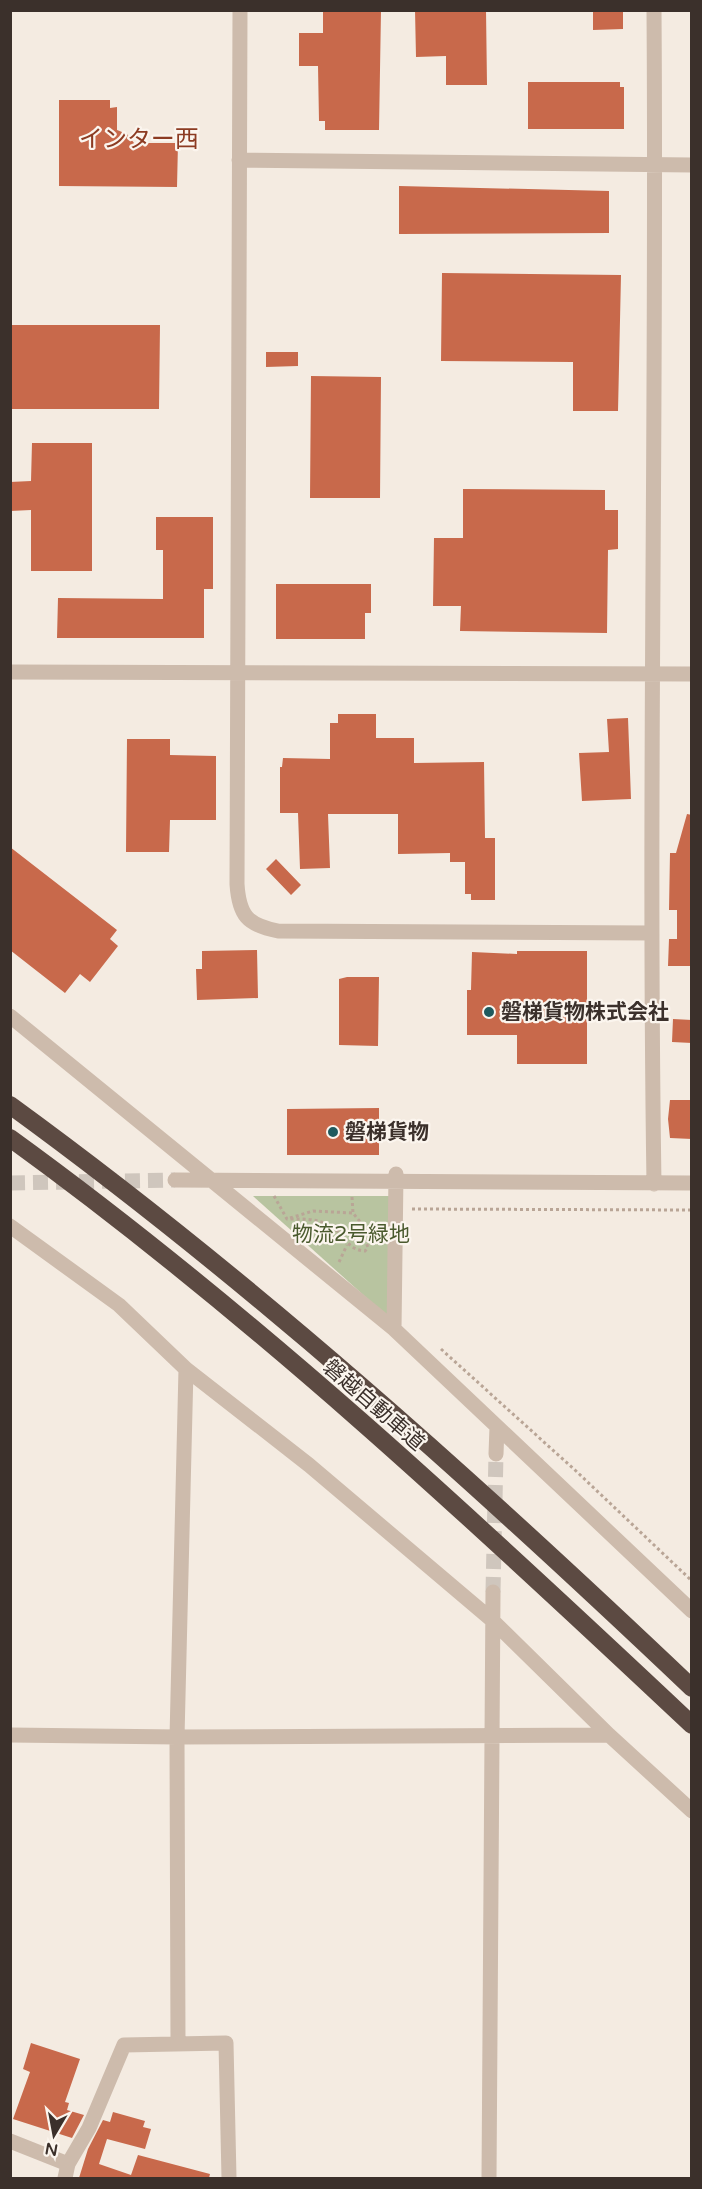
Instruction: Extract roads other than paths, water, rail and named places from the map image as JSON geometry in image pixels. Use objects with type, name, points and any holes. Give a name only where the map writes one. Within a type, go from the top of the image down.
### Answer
[{"type":"highway","name":"磐越自動車道","points":[[10,1103],[150,1210],[370,1394],[586,1588],[692,1688]]},
{"type":"highway","name":"磐越自動車道","points":[[10,1138],[137,1234],[354,1415],[578,1618],[692,1725]]},
{"type":"street","points":[[240,10],[237,884],[242,912],[254,923],[278,931],[651,933]]},
{"type":"street","points":[[654,10],[651,674],[654,1184]]},
{"type":"street","points":[[239,160],[692,165]]},
{"type":"street","points":[[10,672],[692,674]]},
{"type":"street","points":[[10,1016],[394,1329],[692,1611]]},
{"type":"street","points":[[394,1329],[395,1177]]},
{"type":"street","points":[[175,1180],[395,1177],[692,1183]]},
{"type":"street","points":[[10,1226],[119,1305],[186,1369],[309,1465],[492,1620],[609,1735],[692,1810]]},
{"type":"street","points":[[178,2043],[177,1737],[186,1369]]},
{"type":"street","points":[[496,1454],[497,1427]]},
{"type":"street","points":[[489,2178],[493,1592]]},
{"type":"street","points":[[10,1734],[177,1737],[609,1735]]},
{"type":"street","points":[[10,2141],[66,2171],[89,2128],[124,2045],[226,2043],[229,2178]]},
{"type":"tunnel","points":[[10,1183],[175,1180]]},
{"type":"tunnel","points":[[493,1592],[496,1454]]},
{"type":"place","name":"磐梯貨物株式会社","points":[[489,1012]]},
{"type":"place","name":"磐梯貨物","points":[[333,1132]]},
{"type":"district","name":"インター西","points":[[139,139]]},
{"type":"park label","name":"物流2号緑地","points":[[351,1234]]}]
